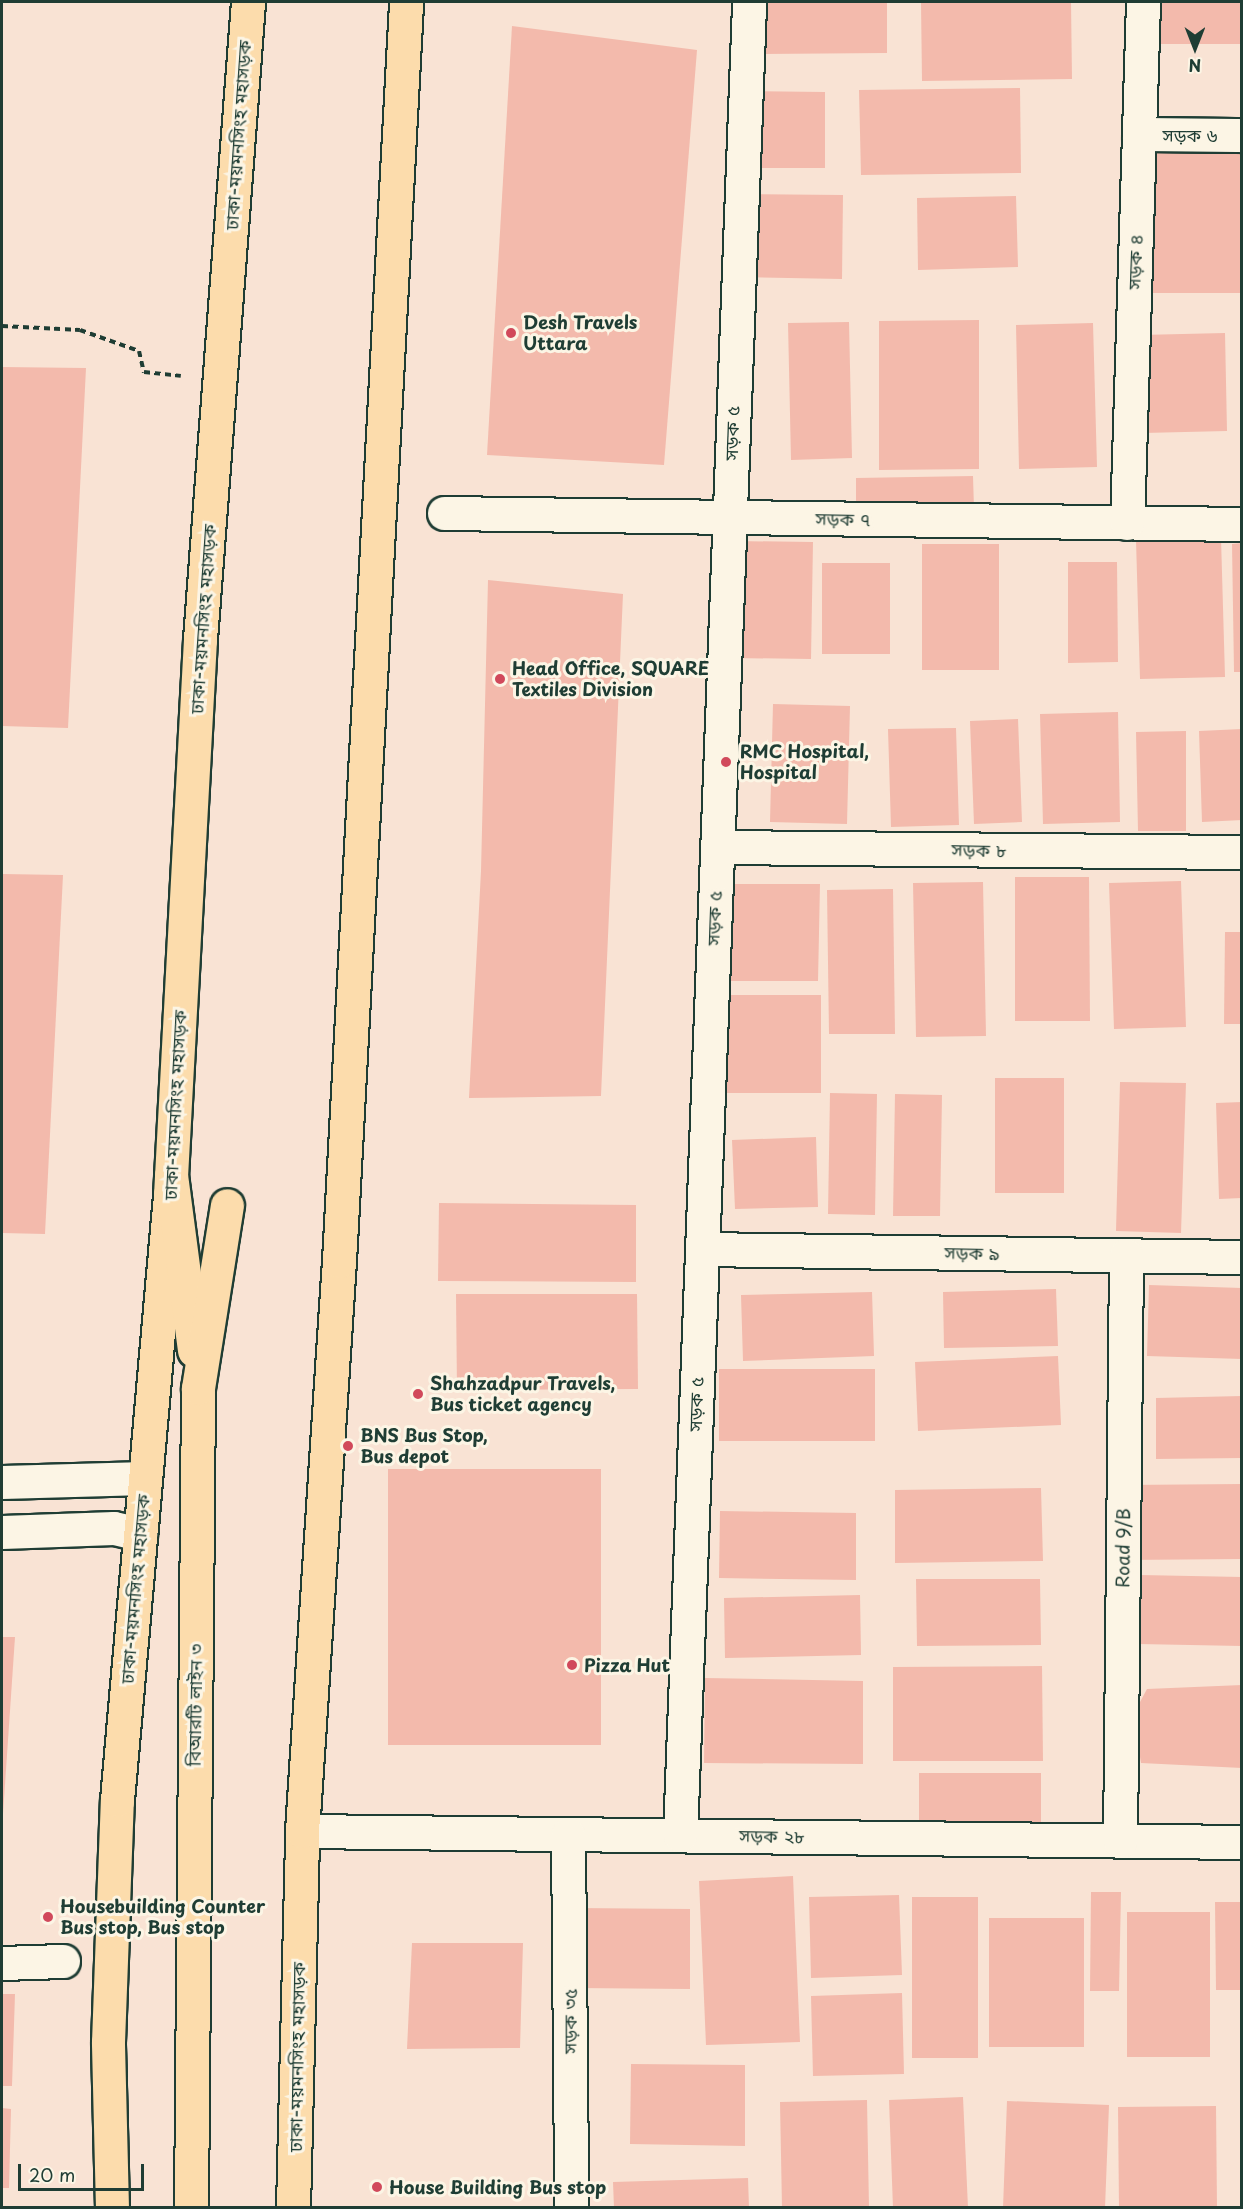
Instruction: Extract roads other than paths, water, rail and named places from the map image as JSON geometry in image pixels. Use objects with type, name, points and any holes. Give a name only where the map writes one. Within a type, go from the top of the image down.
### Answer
[{"type":"highway","name":"ঢাকা-ময়মনসিংহ মহাসড়ক","points":[[112,2208],[108,2042],[117,1800],[171,1175],[200,639],[248,2]]},
{"type":"highway","name":"ঢাকা-ময়মনসিংহ মহাসড়ক","points":[[293,2208],[302,1831],[339,1261],[406,2]]},
{"type":"highway","points":[[171,1175],[198,1388]]},
{"type":"highway","name":"বিআরটি লাইন ৩","points":[[191,2208],[198,1388],[227,1205]]},
{"type":"street","name":"সড়ক ৫","points":[[680,1835],[748,2]]},
{"type":"street","name":"সড়ক ৪","points":[[1127,523],[1143,2]]},
{"type":"street","name":"সড়ক ৬","points":[[1139,134],[1242,135]]},
{"type":"street","name":"সড়ক ৭","points":[[444,513],[1242,524]]},
{"type":"street","name":"সড়ক ৮","points":[[717,848],[1242,852]]},
{"type":"street","name":"সড়ক ৯","points":[[702,1249],[1242,1257]]},
{"type":"street","name":"Road 9/B","points":[[1120,1841],[1126,1255]]},
{"type":"street","points":[[2,1482],[145,1478]]},
{"type":"street","points":[[2,1532],[114,1528],[140,1534]]},
{"type":"street","name":"সড়ক ২৮","points":[[302,1831],[1242,1842]]},
{"type":"street","name":"সড়ক ৩৫","points":[[568,1834],[571,2208]]},
{"type":"street","points":[[2,1963],[63,1962]]},
{"type":"place","name":"Desh Travels Uttara","points":[[511,333]]},
{"type":"place","name":"Head Office, SQUARE Textiles Division","points":[[500,679]]},
{"type":"place","name":"RMC Hospital, Hospital","points":[[726,762]]},
{"type":"place","name":"Shahzadpur Travels, Bus ticket agency","points":[[418,1394]]},
{"type":"place","name":"BNS Bus Stop, Bus depot","points":[[348,1446]]},
{"type":"place","name":"Pizza Hut","points":[[572,1665]]},
{"type":"place","name":"Housebuilding Counter Bus stop, Bus stop","points":[[48,1917]]},
{"type":"place","name":"House Building Bus stop","points":[[377,2187]]}]
